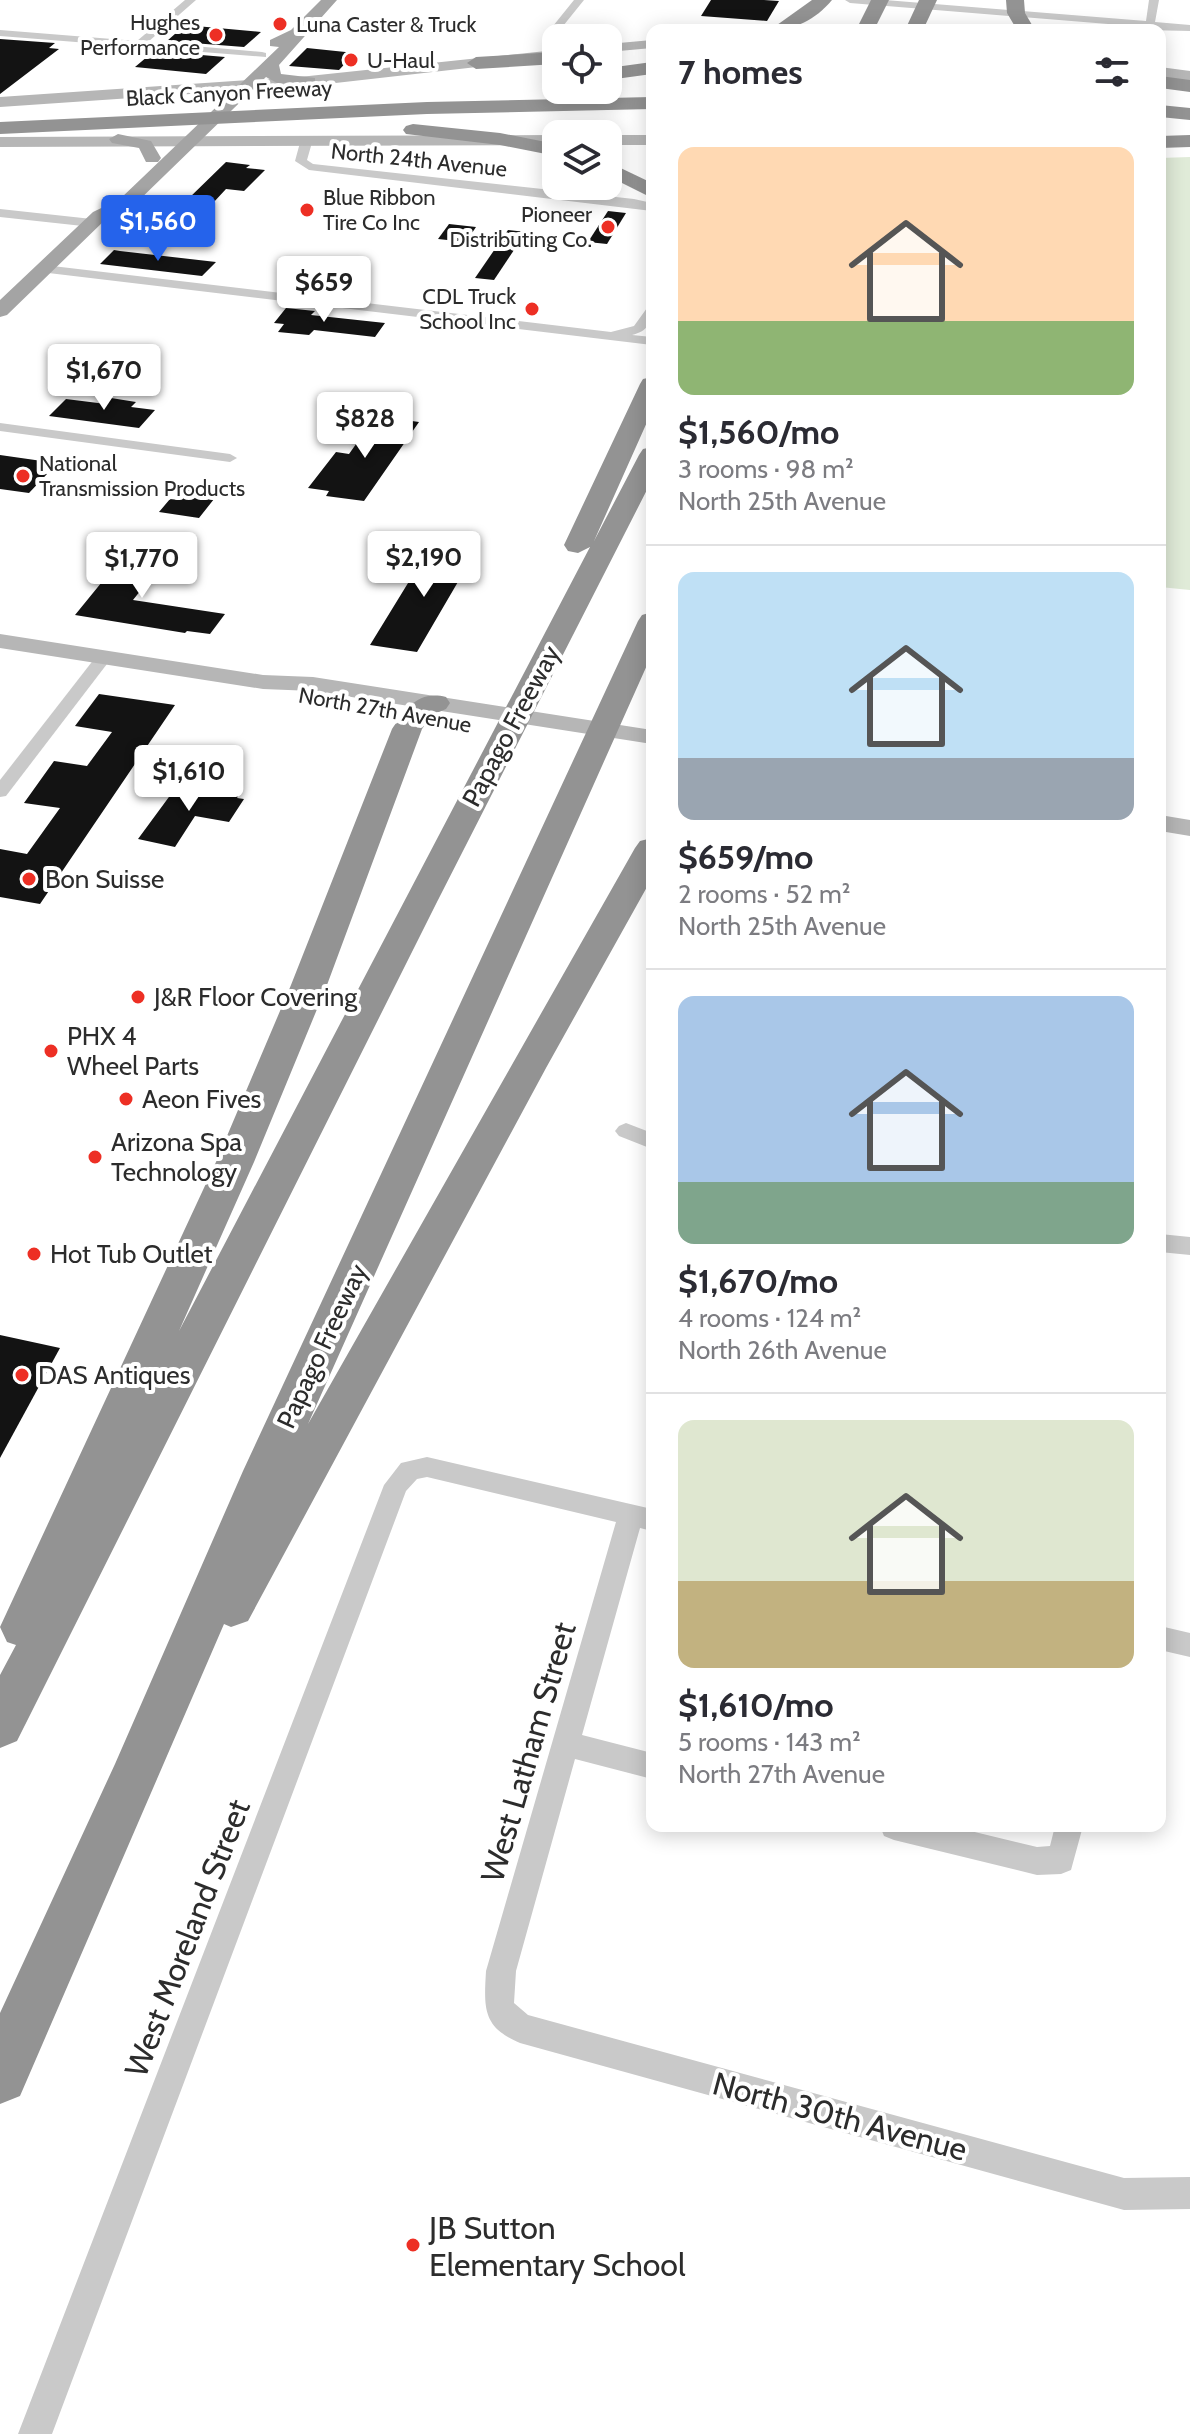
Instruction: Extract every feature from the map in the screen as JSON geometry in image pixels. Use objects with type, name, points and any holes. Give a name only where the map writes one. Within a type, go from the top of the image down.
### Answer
[{"type":"highway","points":[[789,24],[823,0]]},
{"type":"highway","points":[[868,24],[880,0]]},
{"type":"highway","points":[[917,24],[928,0]]},
{"type":"highway","points":[[998,24],[1000,0]]},
{"type":"highway","points":[[1015,0],[1016,13],[1022,24]]},
{"type":"highway","points":[[622,57],[646,56]]},
{"type":"highway","points":[[476,63],[542,57]]},
{"type":"highway","points":[[622,72],[646,69]]},
{"type":"highway","points":[[0,109],[437,81],[542,79]]},
{"type":"highway","points":[[1166,83],[1189,86]]},
{"type":"highway","points":[[1166,92],[1189,86]]},
{"type":"highway","points":[[622,87],[646,92]]},
{"type":"highway","points":[[0,118],[430,94],[646,93]]},
{"type":"highway","name":"Black Canyon Freeway","points":[[0,129],[413,109],[646,103]]},
{"type":"highway","points":[[1166,109],[1190,111]]},
{"type":"highway","points":[[1166,120],[1190,122]]},
{"type":"highway","points":[[0,129],[229,125],[542,131]]},
{"type":"highway","points":[[337,126],[456,133],[542,148]]},
{"type":"highway","points":[[622,129],[646,128]]},
{"type":"highway","points":[[1166,130],[1190,131]]},
{"type":"highway","points":[[1166,144],[1190,144]]},
{"type":"highway","points":[[622,176],[646,189]]},
{"type":"highway","points":[[518,699],[622,446],[646,396]]},
{"type":"highway","name":"Papago Freeway","points":[[0,1725],[421,900],[518,699],[646,466]]},
{"type":"highway","name":"Papago Freeway","points":[[0,2076],[133,1781],[265,1471],[646,634]]},
{"type":"highway","points":[[611,712],[646,673]]},
{"type":"highway","points":[[0,1684],[46,1574],[180,1288],[235,1162],[424,710]]},
{"type":"highway","points":[[133,1781],[646,859]]},
{"type":"main road","points":[[0,311],[96,220],[126,203],[187,135],[266,60],[295,40],[296,33],[330,0]]},
{"type":"main road","points":[[622,47],[646,45]]},
{"type":"main road","points":[[266,60],[270,73],[277,78],[309,81]]},
{"type":"main road","points":[[96,220],[107,201],[152,158],[187,135],[266,60]]},
{"type":"main road","points":[[0,102],[233,91],[476,63]]},
{"type":"main road","points":[[1166,75],[1189,86]]},
{"type":"main road","points":[[0,142],[187,135],[430,139],[542,133]]},
{"type":"main road","points":[[118,139],[147,144],[152,158]]},
{"type":"main road","points":[[622,140],[646,140]]},
{"type":"main road","name":"North 27th Avenue","points":[[0,641],[263,682],[303,698],[646,736]]},
{"type":"main road","name":"North 27th Avenue","points":[[424,710],[646,755]]},
{"type":"main road","points":[[1166,824],[1190,828]]},
{"type":"street","points":[[140,44],[191,0]]},
{"type":"street","points":[[560,24],[579,0]]},
{"type":"street","points":[[1150,24],[1154,0]]},
{"type":"street","points":[[847,5],[1096,24]]},
{"type":"street","points":[[1166,28],[1190,28]]},
{"type":"street","points":[[0,33],[140,44],[266,60]]},
{"type":"street","name":"North 24th Avenue","points":[[307,139],[301,161],[323,170],[646,206]]},
{"type":"street","points":[[0,213],[96,220]]},
{"type":"street","points":[[44,269],[646,340]]},
{"type":"street","points":[[603,336],[639,329],[646,319]]},
{"type":"street","points":[[0,427],[230,458]]},
{"type":"street","points":[[0,792],[104,657]]},
{"type":"street","points":[[626,1131],[646,1139]]},
{"type":"street","points":[[1166,1244],[1190,1246]]},
{"type":"street","name":"West Moreland Street","points":[[35,2434],[396,1485],[410,1470],[427,1467],[641,1517]]},
{"type":"street","name":"West Latham Street","points":[[499,2009],[501,1971],[565,1744],[641,1517]]},
{"type":"street","points":[[1166,1639],[1190,1645]]},
{"type":"street","points":[[565,1744],[646,1764]]},
{"type":"street","points":[[919,1832],[1037,1861],[1061,1860],[1068,1832]]},
{"type":"street","name":"North 30th Avenue","points":[[499,2009],[520,2028],[1124,2194],[1190,2193]]},
{"type":"green space","points":[[1190,157],[1190,590],[1166,588],[1166,158]]},
{"type":"building","points":[[711,0],[779,1],[767,21],[701,16]]},
{"type":"building","name":"Hughes Performance","points":[[185,25],[261,32],[244,47],[167,41]]},
{"type":"building","points":[[0,39],[55,43],[49,48],[59,49],[0,94]]},
{"type":"building","points":[[307,48],[355,53],[339,70],[289,66]]},
{"type":"building","points":[[154,51],[225,57],[206,74],[135,67]]},
{"type":"building","points":[[226,162],[265,170],[244,191],[226,189],[213,203],[187,200]]},
{"type":"building","name":"Pioneer Distributing Co.","points":[[608,211],[626,213],[607,244],[588,242]]},
{"type":"building","points":[[449,224],[476,227],[466,242],[438,239]]},
{"type":"building","points":[[508,230],[526,232],[494,280],[475,278]]},
{"type":"building","points":[[114,250],[216,262],[202,276],[100,264]]},
{"type":"building","points":[[286,308],[315,311],[311,315],[385,323],[375,337],[314,330],[309,335],[278,332],[284,324],[274,323]]},
{"type":"building","points":[[111,398],[136,402],[131,407],[155,410],[139,428],[49,416],[66,399],[106,404]]},
{"type":"building","points":[[376,416],[419,422],[364,501],[326,496],[329,491],[308,488],[336,452],[349,454]]},
{"type":"building","name":"National Transmission Products","points":[[0,455],[49,462],[39,473],[47,474],[29,493],[0,489]]},
{"type":"building","points":[[187,490],[218,494],[199,518],[159,512],[170,499],[179,500]]},
{"type":"building","points":[[441,541],[473,546],[463,563],[469,563],[417,652],[370,645],[424,557],[431,558]]},
{"type":"building","points":[[128,550],[168,556],[133,600],[225,614],[210,634],[185,633],[75,615]]},
{"type":"building","points":[[99,694],[175,705],[40,904],[0,897],[0,849],[27,854],[60,808],[24,803],[54,761],[87,766],[112,732],[75,726]]},
{"type":"building","points":[[177,786],[239,795],[237,798],[244,799],[229,822],[195,816],[175,847],[138,839]]},
{"type":"building","name":"DAS Antiques","points":[[0,1335],[60,1348],[0,1458]]},
{"type":"place","name":"Luna Caster & Truck","points":[[280,24]]},
{"type":"place","name":"Hughes Performance","points":[[216,35]]},
{"type":"place","name":"U-Haul","points":[[351,60]]},
{"type":"place","name":"Blue Ribbon Tire Co Inc","points":[[307,210]]},
{"type":"place","name":"Pioneer Distributing Co.","points":[[608,227]]},
{"type":"place","name":"CDL Truck School Inc","points":[[532,309]]},
{"type":"place","name":"National Transmission Products","points":[[23,476]]},
{"type":"place","name":"Bon Suisse","points":[[29,879]]},
{"type":"place","name":"J&R Floor Covering","points":[[138,997]]},
{"type":"place","name":"PHX 4 Wheel Parts","points":[[51,1051]]},
{"type":"place","name":"Aeon Fives","points":[[126,1099]]},
{"type":"place","name":"Arizona Spa Technology","points":[[95,1157]]},
{"type":"place","name":"Hot Tub Outlet","points":[[34,1254]]},
{"type":"place","name":"DAS Antiques","points":[[22,1375]]},
{"type":"place","name":"JB Sutton Elementary School","points":[[413,2245]]}]
